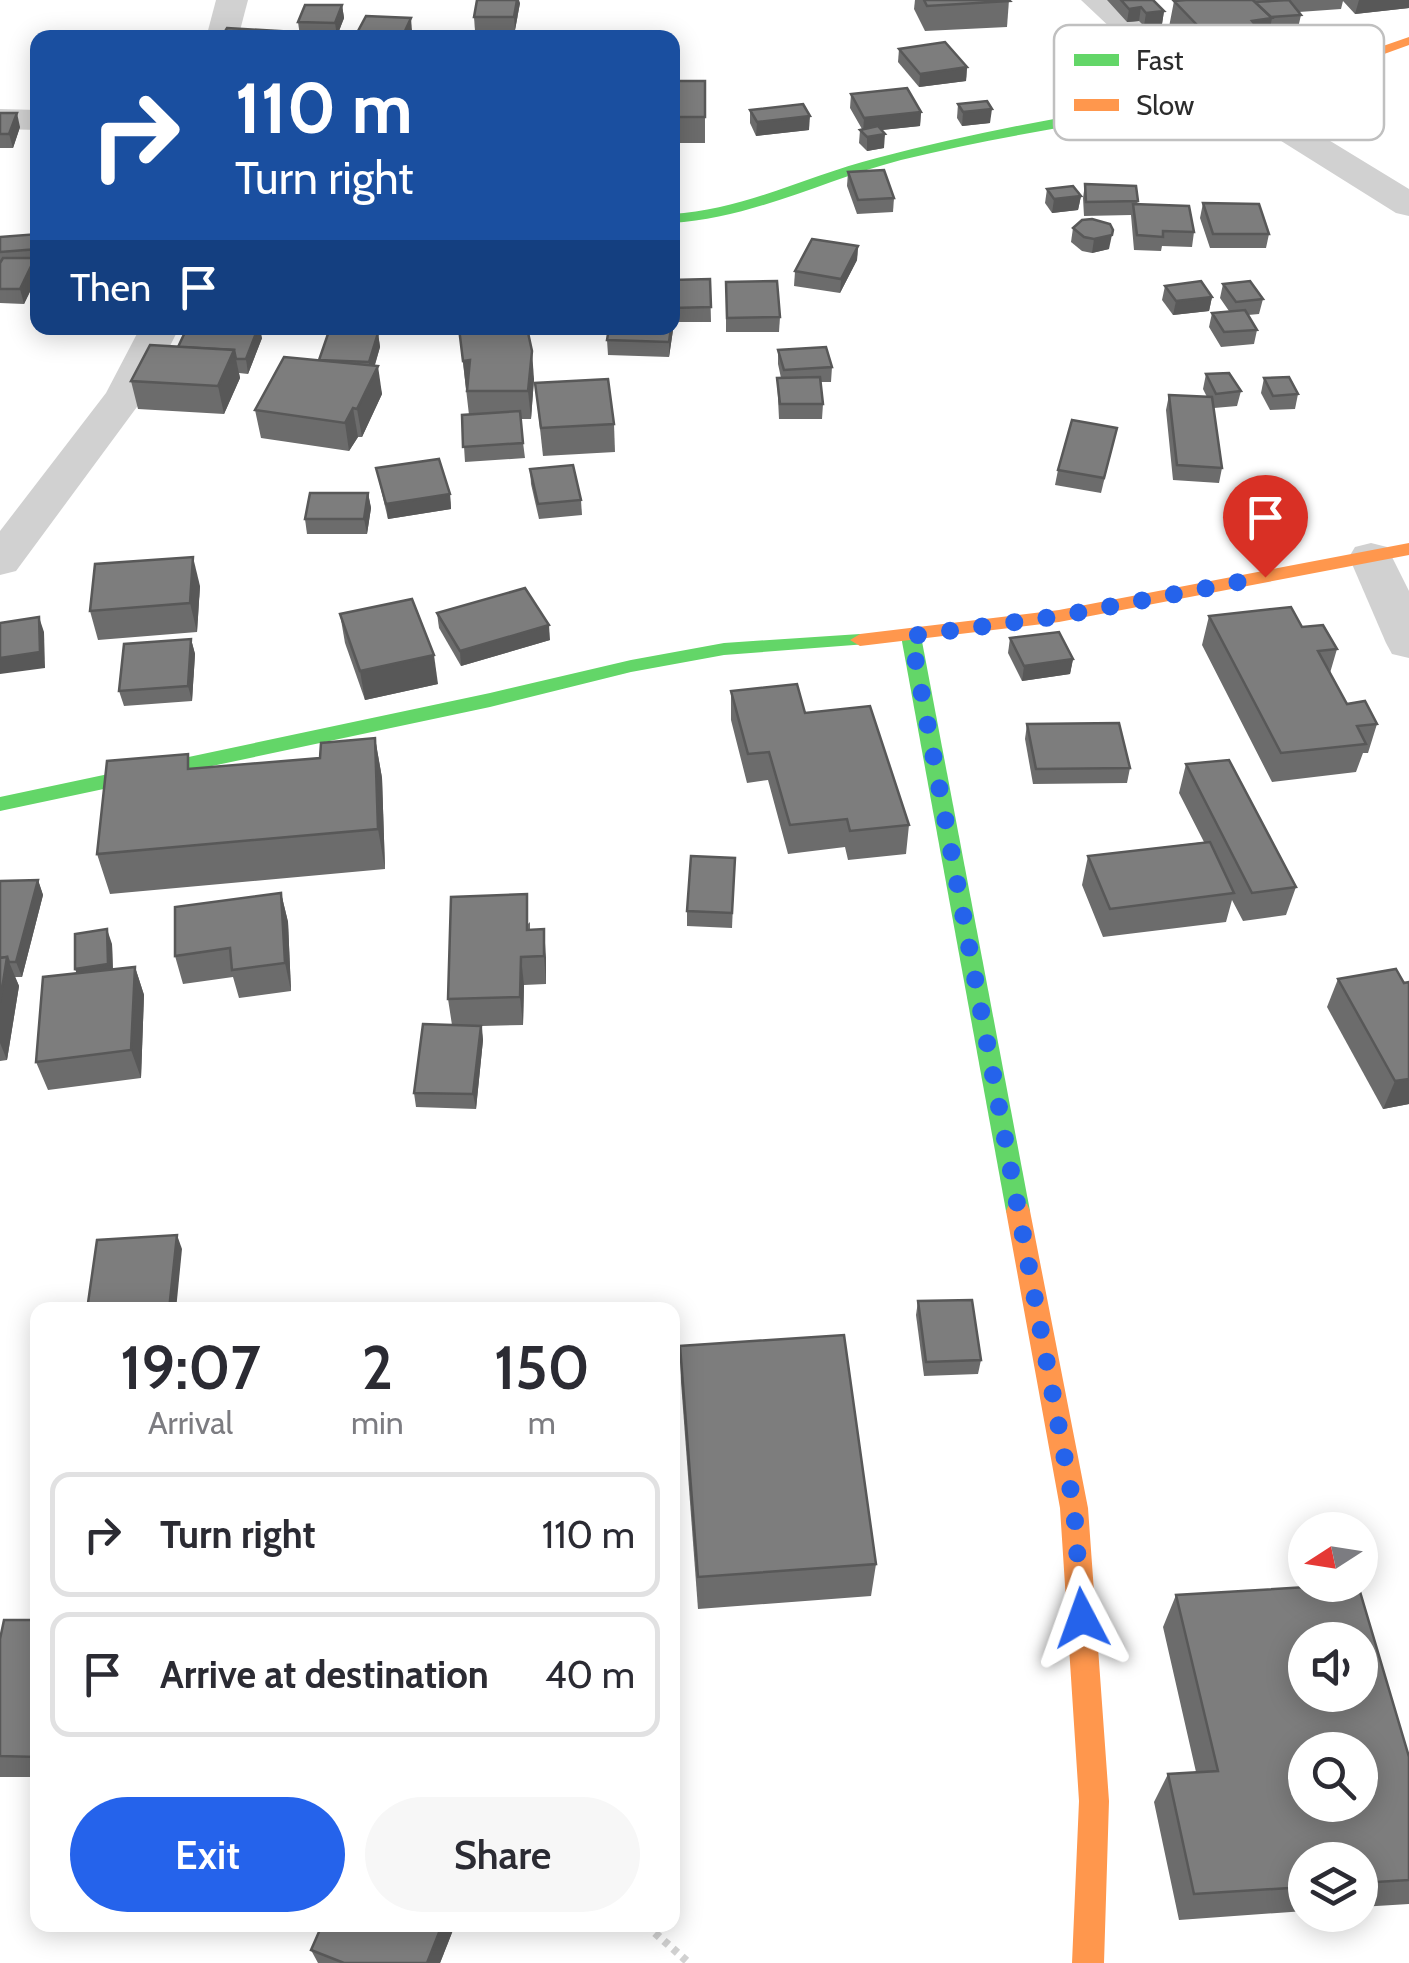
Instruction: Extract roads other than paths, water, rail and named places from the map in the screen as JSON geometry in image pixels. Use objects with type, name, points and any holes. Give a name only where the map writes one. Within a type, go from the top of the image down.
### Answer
[{"type":"street","points":[[224,30],[232,0]]},
{"type":"street","points":[[1097,0],[1125,25]]},
{"type":"street","points":[[1384,50],[1409,41]]},
{"type":"street","points":[[0,119],[30,120]]},
{"type":"street","points":[[680,219],[758,201],[873,163],[1054,121]]},
{"type":"street","points":[[1307,140],[1409,205]]},
{"type":"street","points":[[0,560],[125,396],[156,335]]},
{"type":"street","points":[[0,804],[650,662],[724,649],[911,636],[1060,616],[1390,553],[1409,644]]},
{"type":"street","points":[[911,636],[1074,1508],[1094,1801],[1088,1963]]}]
